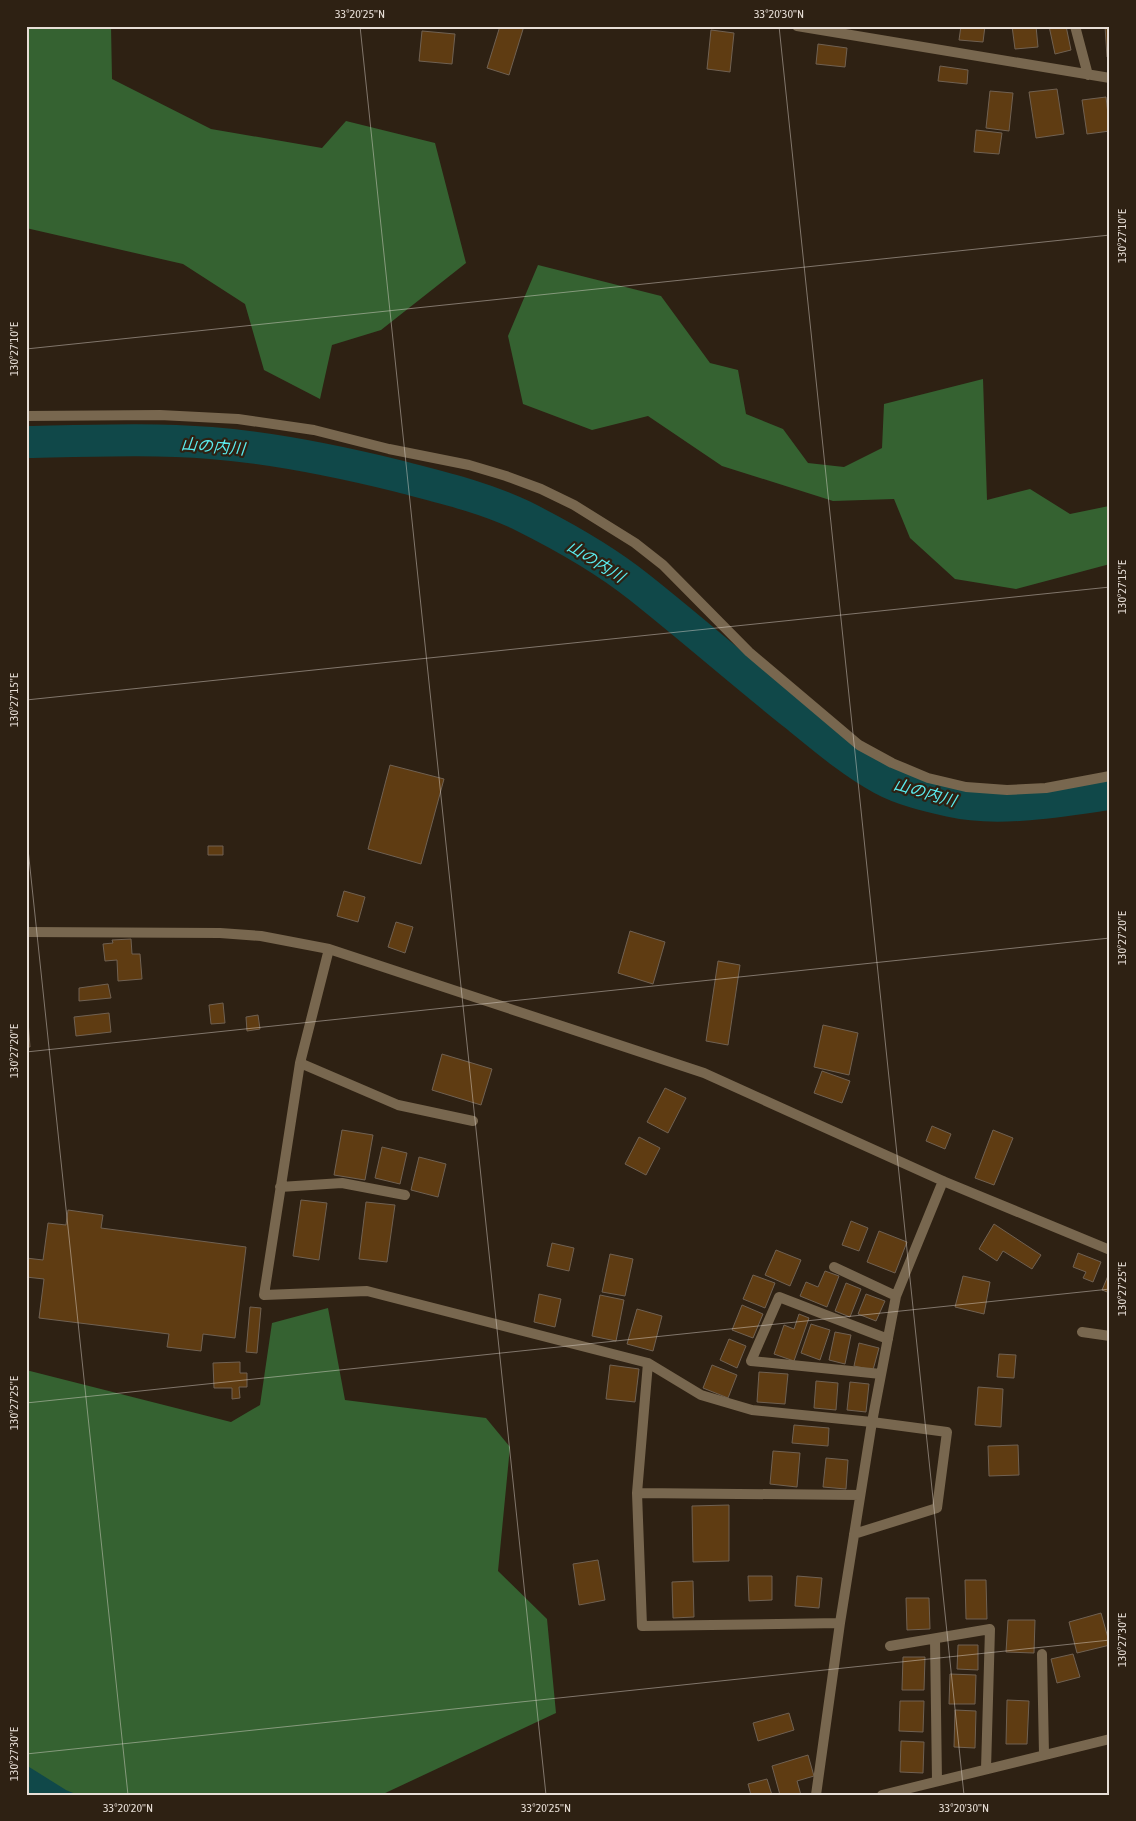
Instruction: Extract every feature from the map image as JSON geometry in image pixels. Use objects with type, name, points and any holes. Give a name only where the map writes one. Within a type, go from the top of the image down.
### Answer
[{"type":"street","points":[[797,26],[1110,78]]},
{"type":"street","points":[[1074,26],[1088,75]]},
{"type":"street","points":[[26,416],[160,415],[248,420],[314,430],[389,449],[469,465],[506,476],[574,505],[635,543],[663,565],[749,652],[859,745],[892,764],[928,778],[966,787],[1006,790],[1046,788],[1110,776]]},
{"type":"street","points":[[26,932],[261,936],[329,949],[704,1073],[943,1181],[1110,1250]]},
{"type":"street","points":[[329,949],[300,1063],[264,1296],[367,1292],[648,1363],[700,1395],[752,1410],[872,1422],[947,1432],[937,1508],[854,1534]]},
{"type":"street","points":[[300,1063],[398,1105],[473,1121]]},
{"type":"street","points":[[816,1795],[860,1495],[896,1296],[943,1181]]},
{"type":"street","points":[[280,1187],[342,1183],[405,1195]]},
{"type":"street","points":[[834,1267],[896,1296]]},
{"type":"street","points":[[881,1374],[750,1361],[779,1297],[888,1339]]},
{"type":"street","points":[[1082,1332],[1110,1336]]},
{"type":"street","points":[[648,1363],[637,1493],[642,1626],[840,1624]]},
{"type":"street","points":[[637,1493],[860,1495]]},
{"type":"street","points":[[890,1646],[990,1629],[986,1769]]},
{"type":"street","points":[[934,1639],[937,1781]]},
{"type":"street","points":[[1042,1654],[1044,1754]]},
{"type":"street","points":[[882,1795],[1110,1739]]},
{"type":"green space","points":[[26,26],[111,26],[112,79],[211,129],[322,148],[346,121],[435,143],[466,263],[381,330],[332,345],[320,399],[264,370],[245,304],[183,264],[26,228]]},
{"type":"green space","points":[[538,265],[661,296],[710,363],[738,370],[746,414],[783,429],[808,463],[844,467],[882,448],[884,404],[983,379],[987,500],[1030,489],[1070,514],[1109,506],[1110,503],[1110,564],[1016,589],[955,579],[910,538],[894,499],[833,501],[722,466],[648,416],[592,430],[523,404],[508,336]]},
{"type":"green space","points":[[328,1308],[345,1400],[486,1418],[510,1447],[498,1571],[547,1619],[556,1713],[381,1795],[26,1795],[26,1370],[231,1422],[260,1405],[272,1323]]},
{"type":"water","points":[[26,1765],[66,1790],[78,1795],[33,1795],[26,1791]]},
{"type":"building","points":[[500,26],[524,26],[509,75],[487,68]]},
{"type":"building","points":[[961,26],[985,26],[983,42],[959,40]]},
{"type":"building","points":[[1012,26],[1036,26],[1038,47],[1015,49]]},
{"type":"building","points":[[1049,26],[1066,26],[1071,50],[1055,54]]},
{"type":"building","points":[[1105,26],[1110,26],[1110,57],[1107,57]]},
{"type":"building","points":[[711,30],[734,33],[730,72],[707,69]]},
{"type":"building","points":[[422,31],[455,34],[452,64],[419,61]]},
{"type":"building","points":[[818,44],[847,48],[845,67],[816,64]]},
{"type":"building","points":[[940,66],[968,70],[967,84],[938,81]]},
{"type":"building","points":[[1057,89],[1064,134],[1036,138],[1029,92]]},
{"type":"building","points":[[990,91],[1013,93],[1009,131],[986,128]]},
{"type":"building","points":[[1106,97],[1110,131],[1087,134],[1082,100]]},
{"type":"building","points":[[976,130],[1002,133],[999,154],[974,152]]},
{"type":"building","points":[[390,765],[444,779],[421,864],[368,849]]},
{"type":"building","points":[[208,846],[223,846],[223,855],[208,855]]},
{"type":"building","points":[[344,891],[365,897],[358,922],[337,916]]},
{"type":"building","points":[[396,922],[413,927],[405,953],[388,947]]},
{"type":"building","points":[[630,931],[665,942],[653,984],[618,973]]},
{"type":"building","points":[[131,939],[132,954],[140,954],[142,979],[118,981],[117,960],[105,961],[103,944],[113,943],[112,940]]},
{"type":"building","points":[[718,961],[740,965],[728,1045],[706,1041]]},
{"type":"building","points":[[108,984],[111,998],[79,1001],[79,988]]},
{"type":"building","points":[[26,994],[30,1047],[26,1047]]},
{"type":"building","points":[[223,1003],[225,1023],[211,1024],[209,1005]]},
{"type":"building","points":[[109,1013],[111,1032],[76,1036],[74,1017]]},
{"type":"building","points":[[258,1015],[260,1029],[247,1031],[246,1017]]},
{"type":"building","points":[[823,1025],[858,1033],[849,1075],[814,1067]]},
{"type":"building","points":[[442,1054],[492,1069],[481,1105],[432,1090]]},
{"type":"building","points":[[822,1071],[850,1081],[842,1103],[814,1093]]},
{"type":"building","points":[[665,1088],[686,1098],[668,1133],[647,1122]]},
{"type":"building","points":[[932,1126],[951,1134],[945,1149],[926,1141]]},
{"type":"building","points":[[342,1130],[373,1135],[365,1180],[334,1175]]},
{"type":"building","points":[[993,1130],[1013,1138],[994,1185],[975,1178]]},
{"type":"building","points":[[639,1137],[660,1148],[646,1175],[625,1164]]},
{"type":"building","points":[[382,1147],[407,1153],[400,1184],[375,1178]]},
{"type":"building","points":[[419,1157],[446,1164],[438,1197],[411,1190]]},
{"type":"building","points":[[301,1200],[327,1203],[319,1260],[293,1256]]},
{"type":"building","points":[[366,1202],[395,1205],[387,1262],[359,1259]]},
{"type":"building","points":[[68,1210],[103,1215],[101,1228],[246,1247],[235,1338],[203,1334],[201,1351],[167,1347],[169,1334],[39,1318],[44,1279],[26,1277],[26,1258],[43,1260],[48,1223],[66,1225]]},
{"type":"building","points":[[851,1221],[868,1228],[859,1251],[842,1245]]},
{"type":"building","points":[[994,1224],[1041,1255],[1032,1269],[1003,1251],[997,1261],[979,1249]]},
{"type":"building","points":[[879,1231],[907,1242],[895,1273],[867,1262]]},
{"type":"building","points":[[552,1243],[574,1248],[569,1271],[547,1266]]},
{"type":"building","points":[[776,1250],[801,1260],[790,1286],[765,1275]]},
{"type":"building","points":[[1078,1253],[1101,1262],[1093,1282],[1083,1278],[1086,1272],[1073,1267]]},
{"type":"building","points":[[610,1254],[633,1259],[625,1296],[602,1292]]},
{"type":"building","points":[[825,1271],[839,1276],[827,1307],[800,1296],[806,1282],[818,1287]]},
{"type":"building","points":[[1110,1271],[1110,1293],[1102,1290]]},
{"type":"building","points":[[753,1275],[775,1283],[765,1308],[743,1299]]},
{"type":"building","points":[[963,1276],[990,1282],[984,1314],[955,1307]]},
{"type":"building","points":[[846,1283],[861,1289],[850,1317],[835,1311]]},
{"type":"building","points":[[539,1294],[561,1299],[555,1327],[534,1322]]},
{"type":"building","points":[[866,1294],[885,1301],[876,1321],[858,1314]]},
{"type":"building","points":[[600,1295],[624,1300],[616,1341],[592,1336]]},
{"type":"building","points":[[742,1305],[763,1314],[753,1338],[732,1330]]},
{"type":"building","points":[[250,1307],[261,1308],[257,1353],[246,1352]]},
{"type":"building","points":[[637,1309],[662,1316],[653,1351],[627,1344]]},
{"type":"building","points":[[799,1314],[809,1318],[794,1361],[774,1354],[784,1325],[794,1329]]},
{"type":"building","points":[[811,1324],[830,1330],[820,1360],[801,1353]]},
{"type":"building","points":[[835,1332],[851,1335],[845,1364],[829,1360]]},
{"type":"building","points":[[729,1339],[746,1346],[737,1368],[720,1360]]},
{"type":"building","points":[[859,1343],[879,1348],[873,1370],[854,1366]]},
{"type":"building","points":[[999,1354],[1016,1355],[1014,1378],[997,1377]]},
{"type":"building","points":[[240,1362],[240,1373],[247,1373],[247,1387],[239,1387],[240,1398],[232,1399],[232,1388],[214,1388],[213,1363]]},
{"type":"building","points":[[610,1365],[639,1369],[635,1402],[606,1399]]},
{"type":"building","points":[[712,1365],[737,1375],[728,1398],[703,1388]]},
{"type":"building","points":[[759,1372],[788,1374],[785,1404],[757,1402]]},
{"type":"building","points":[[816,1381],[838,1383],[836,1410],[814,1408]]},
{"type":"building","points":[[850,1382],[869,1384],[866,1412],[847,1410]]},
{"type":"building","points":[[978,1387],[1003,1389],[1001,1427],[975,1425]]},
{"type":"building","points":[[794,1425],[829,1428],[828,1446],[792,1443]]},
{"type":"building","points":[[1018,1445],[1019,1475],[989,1476],[988,1446]]},
{"type":"building","points":[[773,1451],[800,1453],[797,1487],[770,1484]]},
{"type":"building","points":[[826,1458],[848,1460],[846,1489],[823,1487]]},
{"type":"building","points":[[729,1505],[729,1561],[693,1562],[692,1506]]},
{"type":"building","points":[[598,1560],[605,1600],[579,1605],[573,1564]]},
{"type":"building","points":[[748,1576],[772,1576],[772,1600],[749,1601]]},
{"type":"building","points":[[797,1576],[822,1578],[819,1608],[795,1606]]},
{"type":"building","points":[[965,1580],[986,1580],[987,1619],[966,1619]]},
{"type":"building","points":[[693,1581],[694,1617],[673,1618],[672,1582]]},
{"type":"building","points":[[906,1598],[929,1598],[930,1629],[907,1630]]},
{"type":"building","points":[[1101,1613],[1110,1645],[1077,1653],[1069,1622]]},
{"type":"building","points":[[1008,1620],[1035,1620],[1034,1653],[1006,1652]]},
{"type":"building","points":[[958,1645],[978,1645],[978,1670],[957,1669]]},
{"type":"building","points":[[1073,1654],[1080,1677],[1057,1683],[1051,1659]]},
{"type":"building","points":[[903,1657],[925,1657],[924,1690],[902,1690]]},
{"type":"building","points":[[950,1674],[976,1675],[975,1704],[949,1704]]},
{"type":"building","points":[[1007,1700],[1029,1701],[1027,1744],[1006,1744]]},
{"type":"building","points":[[900,1701],[924,1701],[923,1732],[899,1731]]},
{"type":"building","points":[[955,1710],[976,1711],[975,1748],[954,1747]]},
{"type":"building","points":[[789,1713],[794,1730],[758,1741],[753,1723]]},
{"type":"building","points":[[901,1741],[924,1742],[923,1773],[900,1772]]},
{"type":"building","points":[[808,1755],[814,1776],[797,1781],[801,1795],[780,1795],[772,1766]]},
{"type":"building","points":[[767,1779],[772,1795],[751,1795],[748,1784]]},
{"type":"waterway","name":"山の内川","points":[[26,442],[165,441],[258,448],[352,465],[430,484],[477,498],[508,509],[538,524],[583,548],[612,567],[838,749],[859,765],[890,783],[942,799],[988,806],[1071,800],[1110,794]]}]
